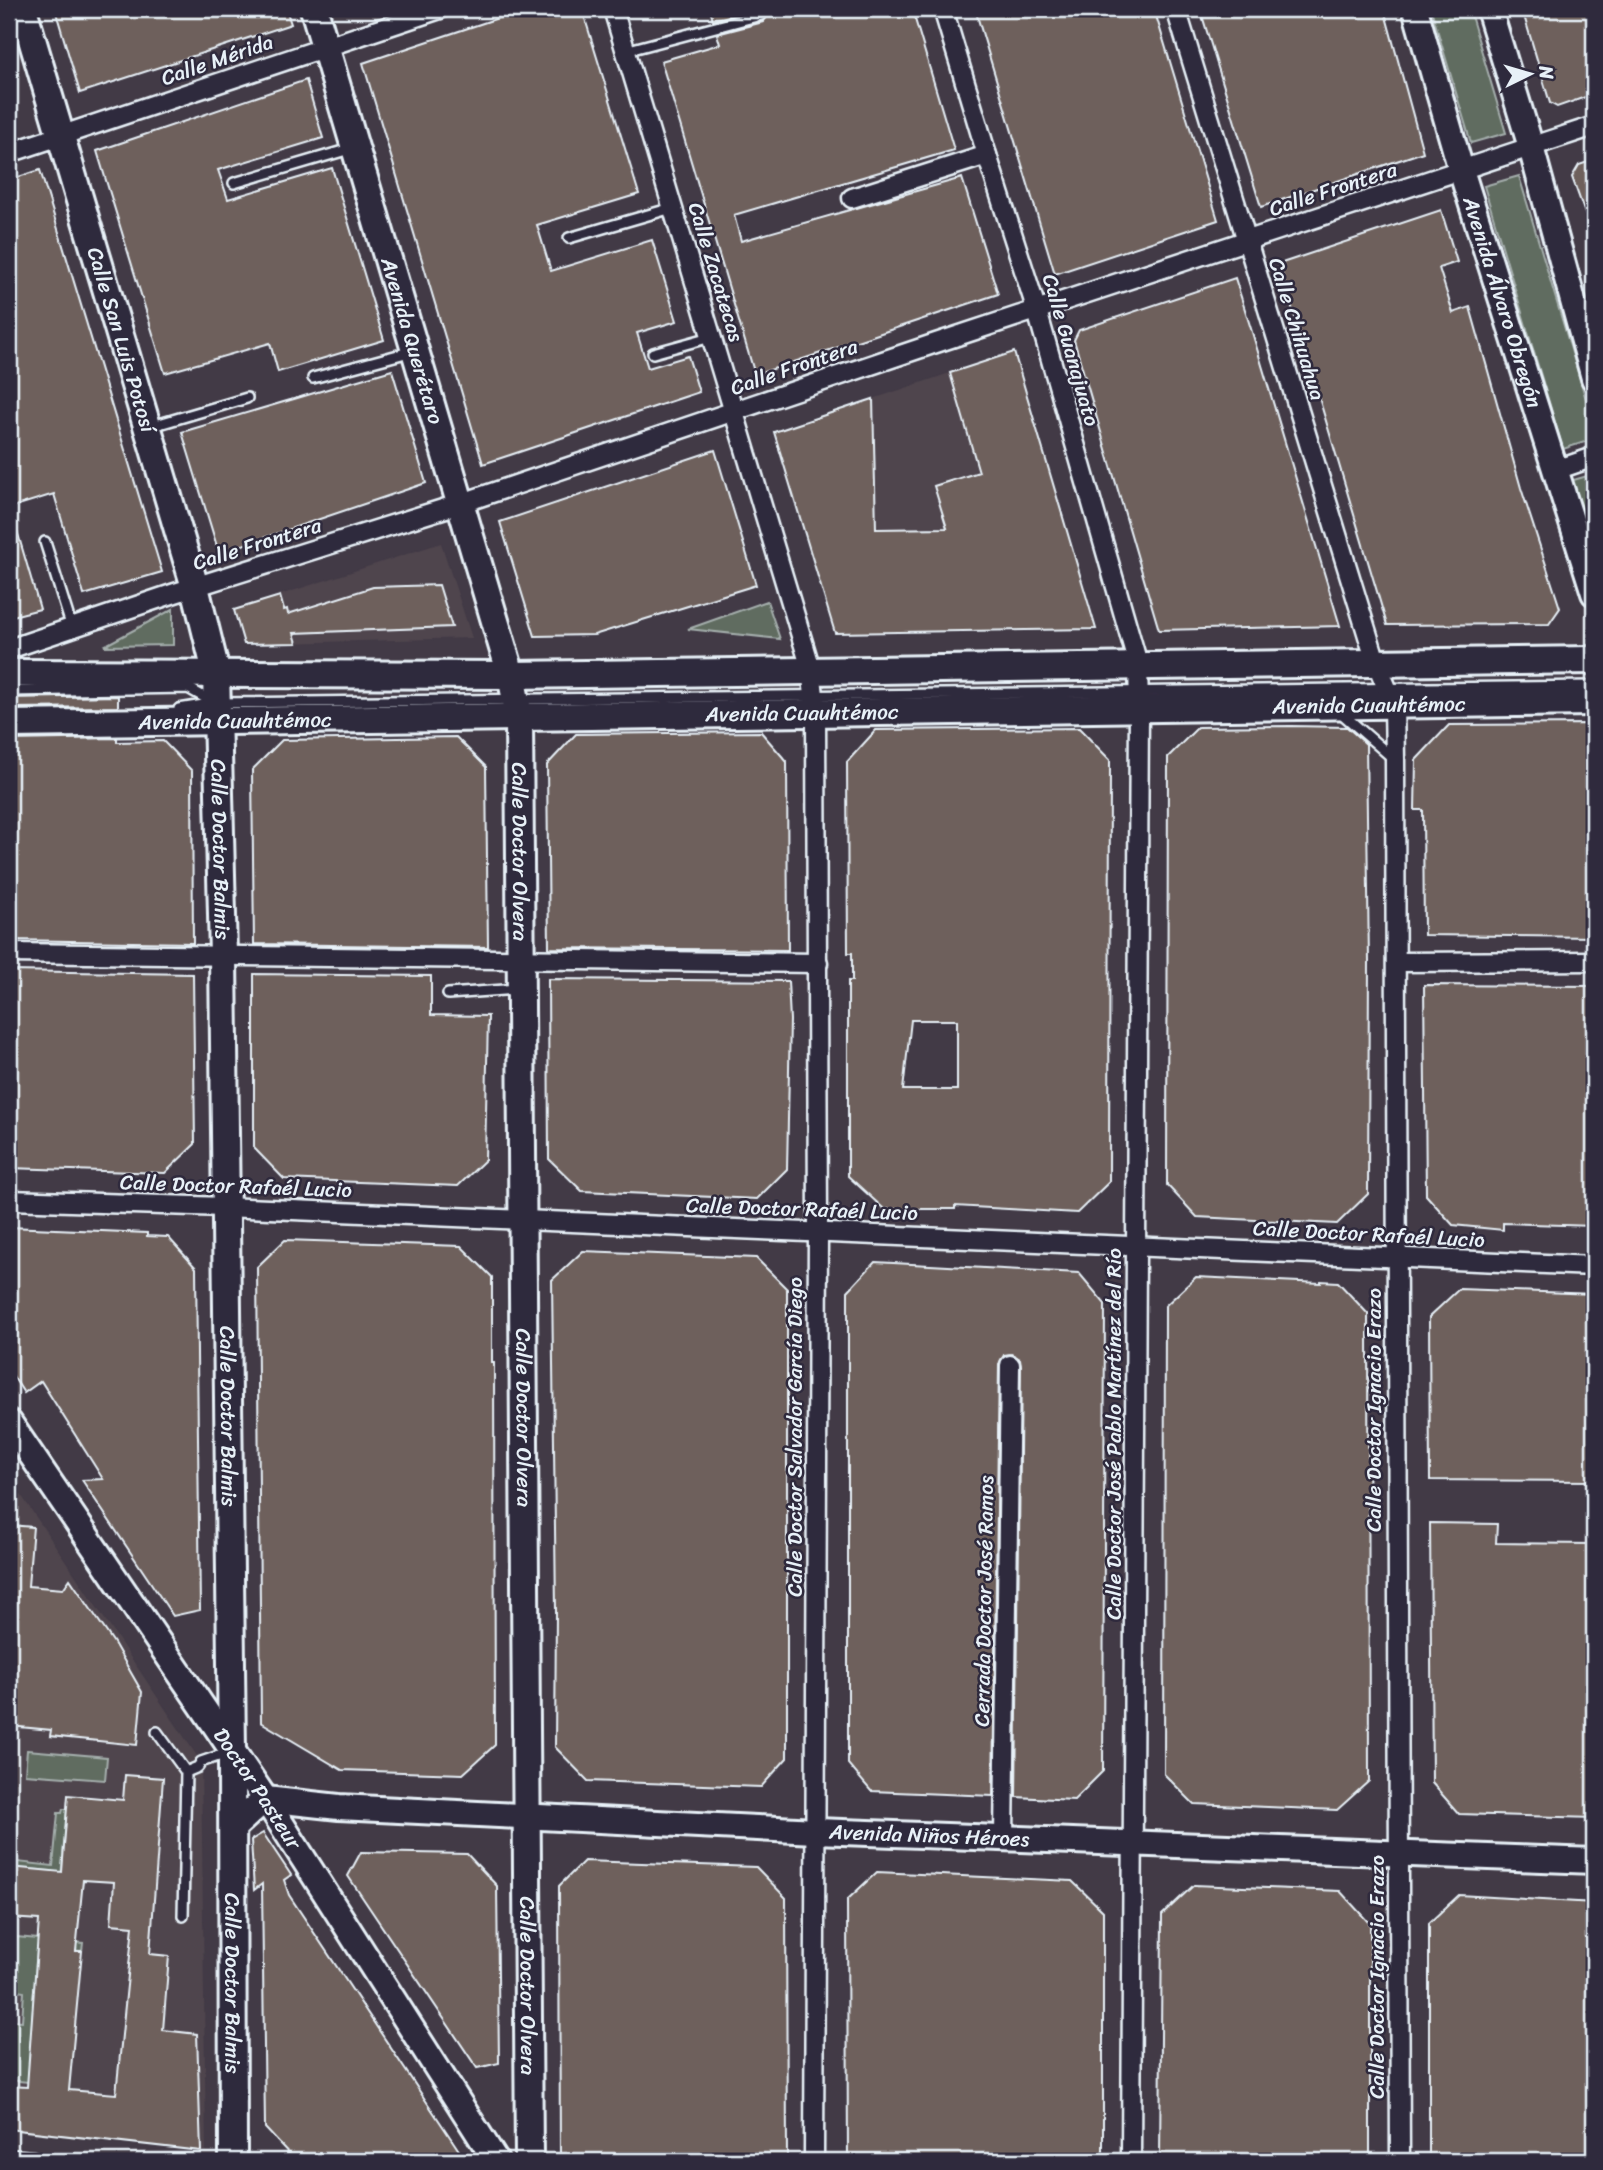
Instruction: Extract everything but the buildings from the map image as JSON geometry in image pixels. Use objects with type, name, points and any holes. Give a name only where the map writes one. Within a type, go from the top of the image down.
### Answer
[{"type":"main road","name":"Calle San Luis Potosí","points":[[23,9],[195,587],[216,672]]},
{"type":"main road","name":"Avenida Querétaro","points":[[314,9],[515,697]]},
{"type":"main road","name":"Avenida Álvaro Obregón","points":[[1415,9],[1461,170],[1594,593]]},
{"type":"main road","points":[[1489,9],[1531,147],[1594,378]]},
{"type":"main road","name":"Avenida Cuauhtémoc","points":[[9,673],[216,672],[515,697],[813,692],[1138,664],[1376,662],[1593,654]]},
{"type":"main road","name":"Calle Doctor Balmis","points":[[216,672],[223,954],[232,1752],[233,2161]]},
{"type":"main road","name":"Avenida Cuauhtémoc","points":[[9,724],[515,697],[813,692],[1333,706],[1391,697],[1594,702]]},
{"type":"main road","name":"Calle Doctor Olvera","points":[[515,697],[520,959],[529,2161]]},
{"type":"main road","name":"Doctor Pasteur","points":[[9,1422],[265,1799],[496,2161]]},
{"type":"main road","points":[[232,1829],[265,1799]]},
{"type":"main road","name":"Avenida Niños Héroes","points":[[265,1799],[339,1807],[816,1831],[1594,1861]]},
{"type":"street","name":"Calle Mérida","points":[[9,153],[440,9]]},
{"type":"street","name":"Calle Zacatecas","points":[[613,9],[734,411],[813,692]]},
{"type":"street","name":"Calle Guanajuato","points":[[943,9],[1037,311],[1138,664],[1139,700]]},
{"type":"street","name":"Calle Chihuahua","points":[[1176,9],[1376,662]]},
{"type":"street","name":"Calle Frontera","points":[[9,649],[460,503],[1594,127]]},
{"type":"street","points":[[852,198],[987,155]]},
{"type":"street","points":[[1556,470],[1594,457]]},
{"type":"street","name":"Calle Doctor Ignacio Erazo","points":[[1376,662],[1391,697],[1395,760],[1400,2161]]},
{"type":"street","name":"Calle Doctor Salvador García Diego","points":[[813,692],[818,962],[814,2161]]},
{"type":"street","name":"Calle Doctor José Pablo Martínez del Río","points":[[1131,2161],[1139,700]]},
{"type":"street","points":[[9,953],[818,962]]},
{"type":"street","points":[[1397,962],[1594,961]]},
{"type":"street","name":"Calle Doctor Rafaél Lucio","points":[[9,1200],[1594,1266]]},
{"type":"street","name":"Cerrada Doctor José Ramos","points":[[1004,1839],[1010,1365]]},
{"type":"street","points":[[9,2158],[33,2161]]},
{"type":"lane","points":[[625,51],[761,15]]},
{"type":"lane","points":[[234,183],[355,148]]},
{"type":"lane","points":[[569,238],[672,208]]},
{"type":"lane","points":[[653,353],[711,337]]},
{"type":"lane","points":[[313,379],[415,351]]},
{"type":"lane","points":[[148,428],[247,398]]},
{"type":"lane","points":[[45,542],[72,628]]},
{"type":"lane","points":[[1139,700],[1391,697],[1594,686]]},
{"type":"lane","points":[[9,691],[188,688],[216,713]]},
{"type":"lane","points":[[1333,706],[1395,760]]},
{"type":"lane","points":[[174,709],[216,713]]},
{"type":"lane","points":[[448,994],[520,989]]},
{"type":"lane","points":[[157,1732],[186,1772],[183,1916]]},
{"type":"lane","points":[[186,1772],[198,1767],[201,1762],[232,1752]]},
{"type":"shaded area","points":[[950,373],[979,472],[934,486],[947,528],[876,529],[873,399]]},
{"type":"shaded area","points":[[441,543],[472,638],[244,644],[234,610]]},
{"type":"shaded area","points":[[9,1477],[201,1762],[206,2152],[9,2131]]},
{"type":"green space","points":[[1431,9],[1469,9],[1506,133],[1471,143]]},
{"type":"green space","points":[[1519,176],[1594,426],[1594,439],[1563,449],[1484,186]]},
{"type":"green space","points":[[1594,474],[1594,565],[1570,481]]},
{"type":"green space","points":[[767,601],[780,639],[688,629]]},
{"type":"green space","points":[[173,609],[173,645],[104,646]]},
{"type":"green space","points":[[27,1750],[107,1757],[105,1780],[25,1774]]},
{"type":"green space","points":[[63,1809],[67,1809],[61,1878],[51,1871],[9,1867],[9,1861],[53,1866],[58,1813],[62,1813]]},
{"type":"green space","points":[[16,1937],[83,1943],[82,1951],[37,1948],[28,2082],[9,2080],[9,2020],[22,2021],[24,1992],[11,1990]]}]
